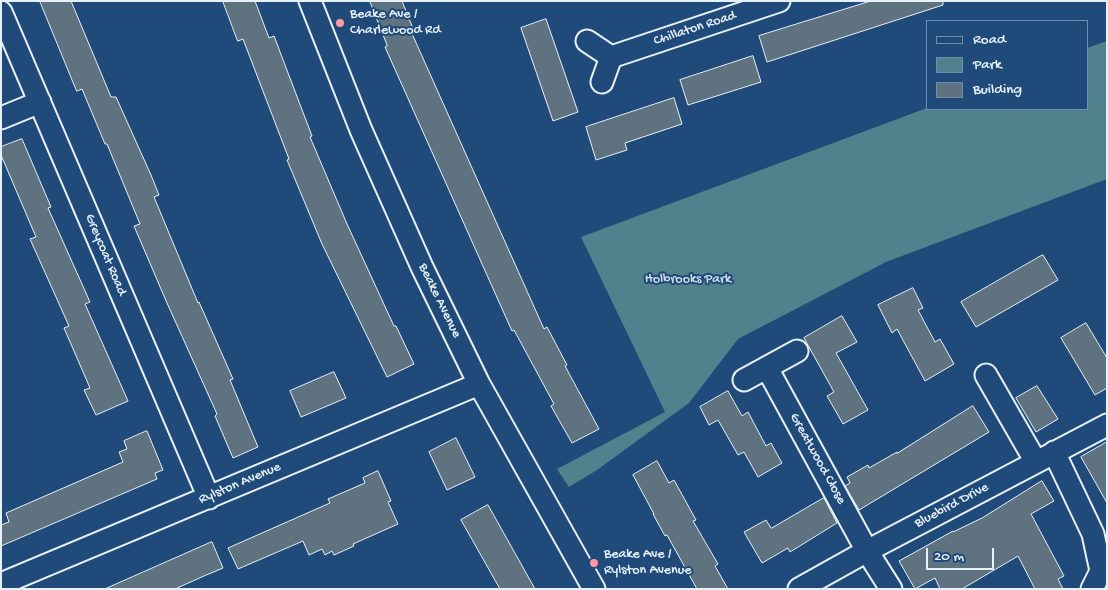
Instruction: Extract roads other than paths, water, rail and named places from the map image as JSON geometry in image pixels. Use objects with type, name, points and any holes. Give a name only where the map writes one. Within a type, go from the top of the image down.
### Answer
[{"type":"street","name":"Beake Avenue","points":[[310,1],[361,130],[422,266],[479,384],[594,589]]},
{"type":"street","name":"Chillaton Road","points":[[611,57],[779,1]]},
{"type":"street","name":"Greycoat Road","points":[[1,12],[209,498]]},
{"type":"street","points":[[587,41],[611,57],[602,82]]},
{"type":"street","points":[[1,118],[40,102]]},
{"type":"street","points":[[744,380],[797,351]]},
{"type":"street","name":"Greatwood Close","points":[[767,368],[867,551],[891,589]]},
{"type":"street","points":[[986,375],[1045,457],[1093,534],[1101,571],[1092,589]]},
{"type":"street","name":"Rylston Avenue","points":[[1,584],[479,384]]},
{"type":"street","name":"Bluebird Drive","points":[[799,589],[867,551],[1107,425]]},
{"type":"place","name":"Beake Ave / Charlewood Rd","points":[[340,23]]},
{"type":"place","name":"Beake Ave / Rylston Avenue","points":[[594,563]]},
{"type":"park label","name":"Holbrooks Park","points":[[688,280]]}]
